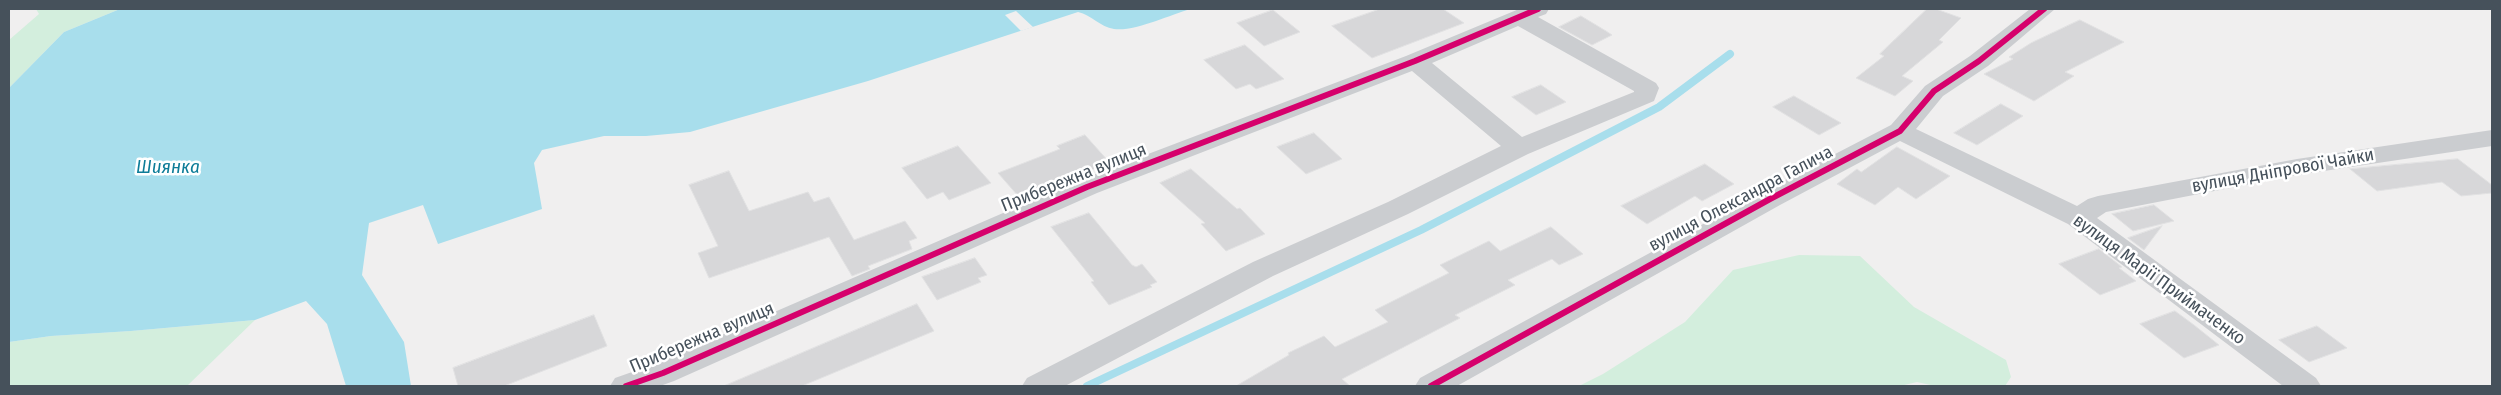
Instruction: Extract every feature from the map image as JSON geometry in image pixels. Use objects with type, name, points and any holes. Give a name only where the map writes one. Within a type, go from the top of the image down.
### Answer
[{"type":"street","name":"вулиця Олександра Галича","points":[[1431,386],[1770,199],[1900,131],[1934,91],[1979,61],[2044,9]]},
{"type":"street","name":"Прибережна вулиця","points":[[626,386],[665,380],[1087,187],[1415,61],[1529,13]]},
{"type":"street","points":[[1038,386],[1263,269],[1398,208],[1519,148],[1644,96],[1647,88],[1529,13]]},
{"type":"street","points":[[1415,61],[1519,148]]},
{"type":"street","name":"вулиця Марії Приймаченко","points":[[1900,131],[2078,218],[2305,386]]},
{"type":"street","name":"вулиця Дніпрової Чайки","points":[[2078,218],[2098,205],[2179,188],[2297,167],[2492,138]]},
{"type":"green space","points":[[36,9],[120,9],[64,32],[9,88],[9,40],[39,14]]},
{"type":"green space","points":[[1799,255],[1860,256],[1914,307],[2006,360],[2011,377],[2005,386],[1935,386],[1917,382],[1900,386],[1579,386],[1603,374],[1685,322],[1733,270]]},
{"type":"green space","points":[[255,320],[187,386],[9,386],[9,342],[51,336]]},
{"type":"water","name":"Шиянка","points":[[120,9],[1190,9],[1142,26],[1122,29],[1109,28],[1078,12],[868,81],[690,132],[646,136],[604,136],[542,150],[534,163],[542,209],[438,244],[423,205],[369,223],[362,275],[404,342],[411,386],[346,386],[327,324],[306,301],[255,320],[51,336],[9,342],[9,88],[64,32]]},
{"type":"pier","points":[[1016,11],[1033,27],[1021,31],[1005,15]]},
{"type":"building","points":[[1380,9],[1443,9],[1464,23],[1372,58],[1332,26]]},
{"type":"building","points":[[1927,9],[1936,9],[1961,18],[1939,40],[1943,42],[1902,76],[1913,81],[1895,96],[1856,78],[1884,56],[1880,54]]},
{"type":"building","points":[[1273,10],[1300,32],[1264,46],[1237,23]]},
{"type":"building","points":[[1581,16],[1612,35],[1592,45],[1559,27]]},
{"type":"building","points":[[2080,20],[2124,42],[2065,72],[2074,76],[2034,101],[1984,74],[2013,59],[2009,57],[2031,43]]},
{"type":"building","points":[[1245,45],[1284,79],[1256,89],[1250,84],[1236,89],[1204,60]]},
{"type":"building","points":[[1541,85],[1566,102],[1536,115],[1512,97]]},
{"type":"building","points":[[1794,96],[1841,123],[1819,135],[1773,107]]},
{"type":"building","points":[[2001,104],[2023,116],[1977,145],[1954,133]]},
{"type":"building","points":[[1314,133],[1342,159],[1306,174],[1277,147]]},
{"type":"building","points":[[1085,135],[1110,163],[1019,197],[998,173],[1060,149],[1057,146]]},
{"type":"building","points":[[958,146],[991,183],[949,200],[943,192],[927,199],[902,168]]},
{"type":"building","points":[[1897,147],[1950,176],[1916,199],[1898,187],[1875,205],[1837,184],[1857,169],[1861,172]]},
{"type":"building","points":[[2458,159],[2492,185],[2492,193],[2461,196],[2442,182],[2377,191],[2350,169]]},
{"type":"building","points":[[1705,164],[1734,184],[1702,201],[1695,196],[1647,224],[1621,206]]},
{"type":"building","points":[[1191,169],[1237,209],[1240,208],[1265,234],[1226,251],[1201,224],[1205,223],[1160,183]]},
{"type":"building","points":[[729,171],[749,211],[808,192],[814,202],[829,197],[854,240],[905,221],[917,238],[909,241],[912,249],[868,266],[870,269],[852,276],[829,237],[709,278],[698,253],[718,246],[689,185]]},
{"type":"building","points":[[2154,205],[2174,221],[2133,231],[2112,214]]},
{"type":"building","points":[[1089,213],[1132,265],[1136,267],[1142,264],[1157,282],[1150,285],[1152,287],[1109,305],[1091,282],[1094,281],[1051,227]]},
{"type":"building","points":[[2162,226],[2144,250],[2128,238]]},
{"type":"building","points":[[1551,227],[1583,254],[1559,265],[1552,259],[1508,280],[1515,285],[1455,315],[1460,318],[1342,379],[1350,386],[1236,386],[1289,355],[1288,353],[1324,336],[1335,347],[1388,322],[1375,310],[1449,273],[1440,265],[1489,241],[1500,251]]},
{"type":"building","points":[[2099,249],[2136,281],[2100,295],[2059,264]]},
{"type":"building","points":[[975,258],[987,275],[978,278],[981,282],[937,300],[922,277]]},
{"type":"building","points":[[917,304],[934,331],[802,386],[724,386]]},
{"type":"building","points":[[2175,311],[2219,345],[2184,358],[2140,324]]},
{"type":"building","points":[[594,315],[607,346],[504,386],[458,386],[453,368]]},
{"type":"building","points":[[2317,326],[2347,348],[2309,362],[2279,340]]},
{"type":"waterway","points":[[1087,386],[1421,230],[1659,107],[1730,54]]},
{"type":"cycle path","points":[[626,386],[663,373],[1087,187],[1415,61],[1538,9]]},
{"type":"cycle path","points":[[1431,386],[1770,199],[1900,131],[1934,91],[1979,61],[2044,9]]}]
